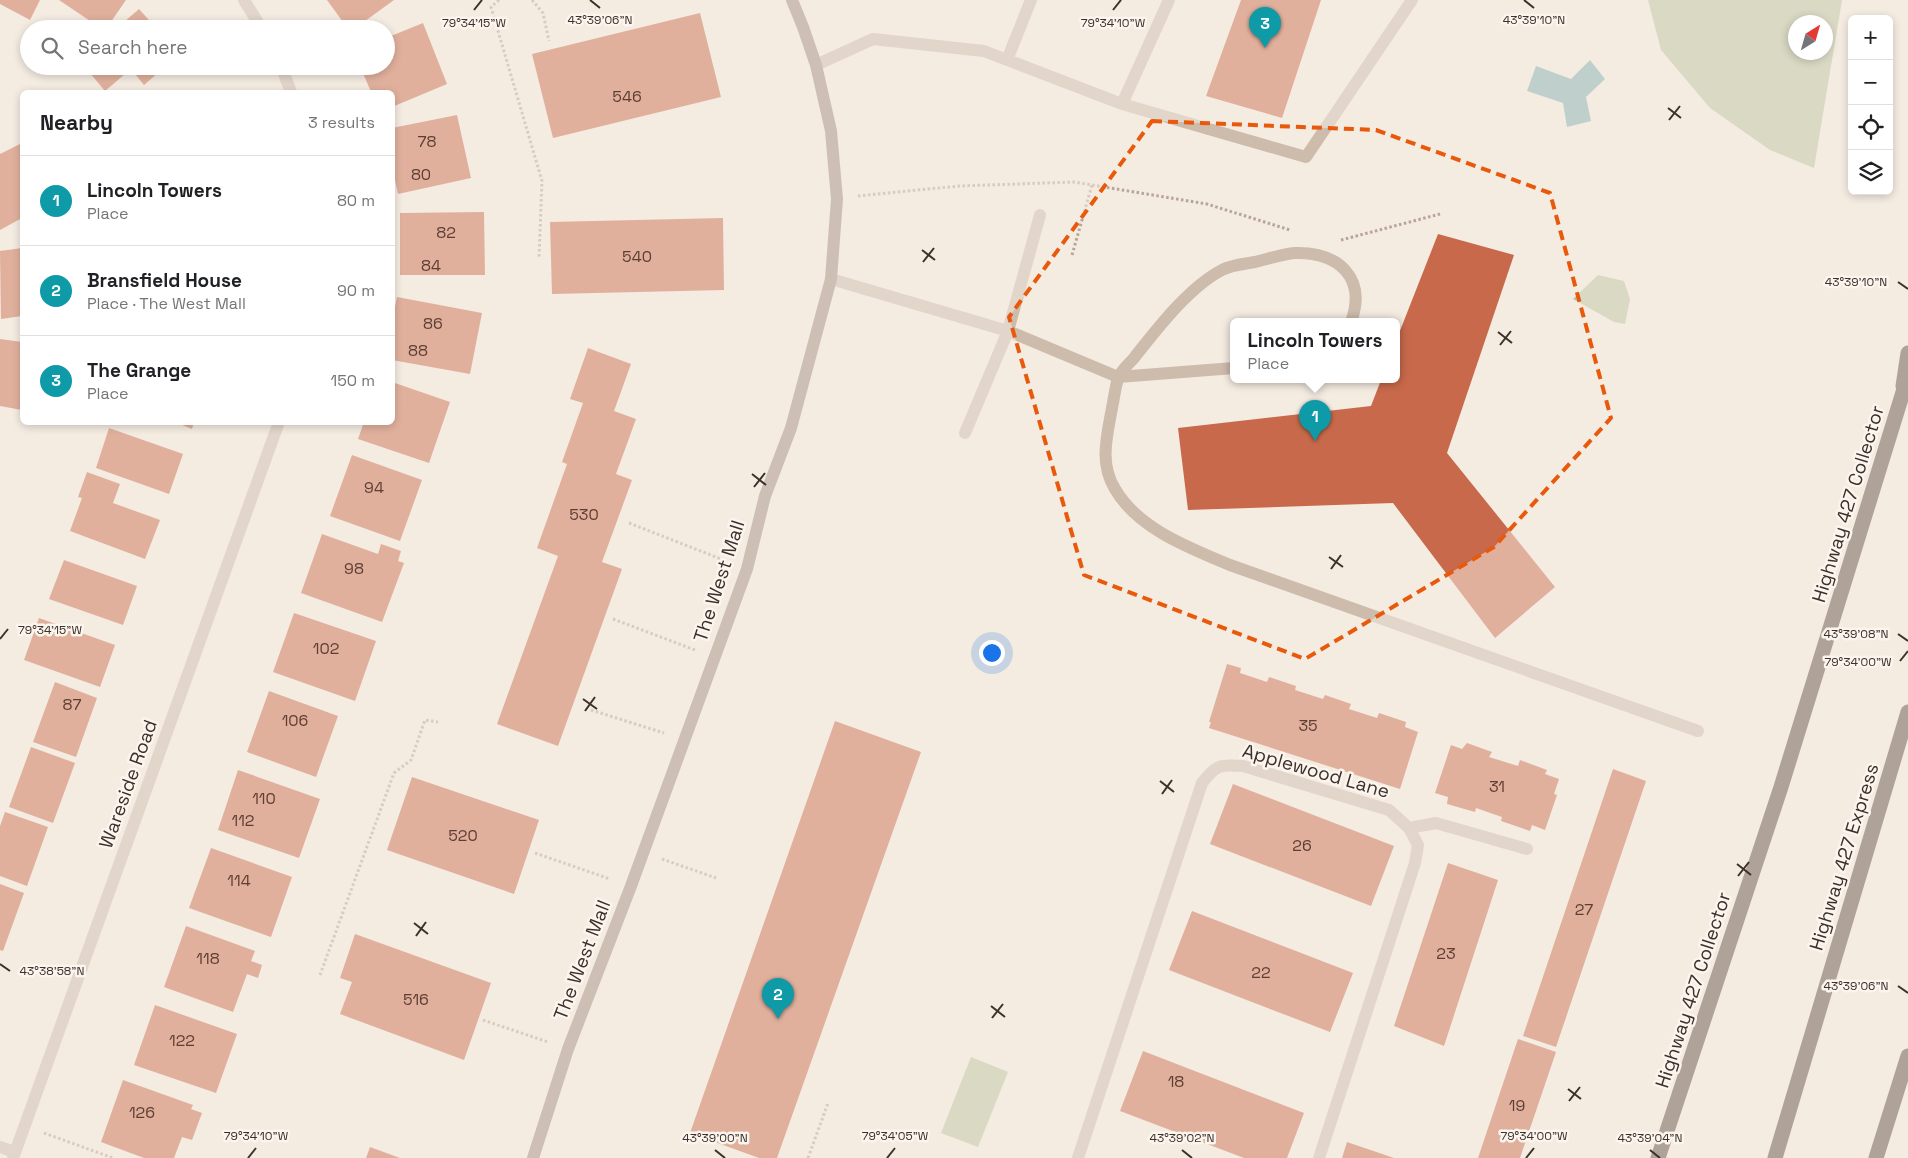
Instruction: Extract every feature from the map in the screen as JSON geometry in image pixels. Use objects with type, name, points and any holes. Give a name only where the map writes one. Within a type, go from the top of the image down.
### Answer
[{"type":"highway","points":[[1899,405],[1908,352]]},
{"type":"highway","name":"Highway 427 Collector","points":[[1658,1158],[1780,787],[1908,376]]},
{"type":"highway","name":"Highway 427 Express","points":[[1775,1158],[1908,712]]},
{"type":"highway","points":[[1876,1158],[1908,1056]]},
{"type":"main road","name":"The West Mall","points":[[533,1158],[568,1049],[631,886],[746,569],[765,496],[791,428],[831,279],[837,199],[831,131],[816,65],[792,0]]},
{"type":"street","points":[[244,0],[256,20]]},
{"type":"street","points":[[1007,60],[1031,0]]},
{"type":"street","points":[[1122,104],[1169,0]]},
{"type":"street","points":[[816,65],[873,39],[984,51],[1122,104],[1306,158],[1412,0]]},
{"type":"street","points":[[284,75],[290,90]]},
{"type":"street","points":[[965,433],[1008,331],[1040,215]]},
{"type":"street","points":[[1353,318],[1357,290],[1355,284],[1348,273],[1338,264],[1316,256],[1295,253],[1224,269],[1205,280],[1152,335],[1118,377],[1105,456],[1108,477],[1116,491],[1134,513],[1178,543],[1230,565],[1698,731]]},
{"type":"street","points":[[831,279],[1008,331],[1118,377],[1230,368]]},
{"type":"street","name":"Wareside Road","points":[[13,1155],[278,425]]},
{"type":"street","name":"Applewood Lane","points":[[1078,1158],[1202,783],[1212,770],[1223,765],[1243,766],[1389,810],[1409,828],[1418,845],[1415,863],[1319,1158]]},
{"type":"street","points":[[1409,828],[1436,823],[1527,849]]},
{"type":"street","points":[[0,1147],[13,1155]]},
{"type":"path","points":[[498,0],[491,7],[542,181],[539,258]]},
{"type":"path","points":[[532,0],[542,13],[549,41]]},
{"type":"path","points":[[837,199],[959,186],[1074,182],[1206,204],[1295,232]]},
{"type":"path","points":[[1072,255],[1092,185]]},
{"type":"path","points":[[1340,240],[1440,214]]},
{"type":"path","points":[[629,522],[746,569]]},
{"type":"path","points":[[613,619],[714,657]]},
{"type":"path","points":[[591,710],[684,740]]},
{"type":"path","points":[[320,974],[394,773],[411,760],[425,720],[438,722]]},
{"type":"path","points":[[535,853],[631,886]]},
{"type":"path","points":[[643,853],[716,878]]},
{"type":"path","points":[[483,1020],[568,1049]]},
{"type":"path","points":[[808,1158],[828,1103]]},
{"type":"path","points":[[25,1126],[113,1158]]},
{"type":"highlighted area","points":[[1152,121],[1376,130],[1550,193],[1611,418],[1494,547],[1305,659],[1084,575],[1009,317]]},
{"type":"green space","points":[[1648,0],[1842,0],[1833,54],[1833,15],[1788,15],[1788,60],[1832,60],[1814,168],[1770,150],[1710,108],[1661,50]]},
{"type":"green space","points":[[1598,275],[1624,281],[1630,299],[1625,324],[1614,322],[1573,299]]},
{"type":"green space","points":[[971,1057],[1008,1072],[978,1147],[941,1133]]},
{"type":"water","points":[[1590,60],[1605,79],[1586,97],[1591,121],[1567,127],[1563,103],[1527,91],[1536,66],[1571,79]]},
{"type":"building","points":[[0,0],[40,0],[30,20],[0,4]]},
{"type":"building","points":[[59,0],[126,0],[112,20],[89,20]]},
{"type":"building","points":[[327,0],[394,0],[366,20],[341,20]]},
{"type":"building","points":[[1241,0],[1321,0],[1282,118],[1206,96]]},
{"type":"building","points":[[139,9],[149,20],[126,20]]},
{"type":"building","points":[[700,13],[721,97],[553,138],[532,54]]},
{"type":"building","points":[[423,23],[447,84],[395,106],[395,90],[370,90],[364,75],[395,75],[395,34]]},
{"type":"building","points":[[92,75],[124,75],[106,90]]},
{"type":"building","points":[[136,75],[156,75],[144,85]]},
{"type":"building","points":[[457,115],[471,178],[398,194],[395,180],[395,127]]},
{"type":"building","points":[[20,144],[20,219],[0,230],[0,154]]},
{"type":"building","points":[[484,212],[485,275],[400,275],[400,213]]},
{"type":"building","points":[[723,218],[724,290],[552,294],[550,222]]},
{"type":"building","points":[[1438,234],[1514,255],[1447,453],[1555,587],[1495,638],[1393,503],[1188,510],[1178,428],[1371,406],[1380,383],[1400,383],[1400,331]]},
{"type":"building","points":[[20,248],[20,316],[1,319],[0,251]]},
{"type":"building","points":[[397,297],[482,313],[470,374],[395,361],[395,307]]},
{"type":"building","points":[[0,339],[20,342],[20,410],[0,406]]},
{"type":"building","points":[[588,348],[631,364],[614,411],[636,419],[616,474],[632,480],[602,562],[622,569],[558,746],[497,724],[558,556],[537,548],[567,464],[562,462],[583,403],[570,399]]},
{"type":"building","points":[[395,383],[450,402],[429,463],[358,439],[363,425],[395,425]]},
{"type":"building","points":[[182,425],[193,425],[192,429]]},
{"type":"building","points":[[109,428],[183,454],[169,494],[96,468]]},
{"type":"building","points":[[352,455],[422,480],[400,541],[330,516]]},
{"type":"building","points":[[87,472],[120,484],[113,503],[160,520],[145,559],[70,531],[82,498],[78,497]]},
{"type":"building","points":[[322,534],[378,554],[381,544],[401,551],[398,561],[404,563],[382,622],[301,593]]},
{"type":"building","points":[[64,560],[137,586],[123,625],[49,599]]},
{"type":"building","points":[[294,613],[376,641],[355,701],[273,672]]},
{"type":"building","points":[[39,618],[115,645],[100,687],[24,660]]},
{"type":"building","points":[[1227,664],[1241,668],[1240,673],[1267,682],[1269,677],[1296,686],[1295,690],[1323,699],[1325,695],[1351,704],[1349,709],[1377,718],[1379,713],[1406,722],[1405,727],[1418,732],[1400,789],[1209,728],[1211,722],[1209,722]]},
{"type":"building","points":[[55,682],[97,698],[76,757],[33,742]]},
{"type":"building","points":[[269,691],[338,716],[316,777],[247,752]]},
{"type":"building","points":[[835,721],[921,752],[777,1158],[759,1158],[690,1133]]},
{"type":"building","points":[[1467,743],[1492,752],[1489,757],[1518,766],[1520,760],[1547,770],[1545,774],[1559,779],[1554,794],[1557,795],[1545,830],[1532,825],[1530,831],[1501,821],[1502,817],[1476,808],[1475,812],[1447,804],[1448,797],[1435,793],[1451,745],[1462,749]]},
{"type":"building","points":[[31,747],[75,763],[53,823],[9,807]]},
{"type":"building","points":[[1613,769],[1646,781],[1556,1047],[1523,1036]]},
{"type":"building","points":[[238,770],[320,799],[299,858],[218,830]]},
{"type":"building","points":[[412,777],[539,820],[514,894],[387,850]]},
{"type":"building","points":[[1233,784],[1394,846],[1371,906],[1210,844]]},
{"type":"building","points":[[5,812],[48,827],[27,886],[0,876],[0,826]]},
{"type":"building","points":[[211,848],[292,877],[271,937],[189,908]]},
{"type":"building","points":[[1448,863],[1498,880],[1444,1046],[1394,1026]]},
{"type":"building","points":[[0,884],[24,893],[3,951],[0,950]]},
{"type":"building","points":[[1192,911],[1353,973],[1330,1032],[1169,970]]},
{"type":"building","points":[[186,926],[255,951],[251,961],[262,965],[258,978],[247,974],[233,1012],[164,987]]},
{"type":"building","points":[[355,934],[491,983],[464,1060],[340,1014],[352,982],[340,978]]},
{"type":"building","points":[[155,1005],[237,1034],[216,1093],[134,1065]]},
{"type":"building","points":[[1518,1039],[1556,1052],[1520,1158],[1478,1158]]},
{"type":"building","points":[[1143,1051],[1304,1113],[1287,1158],[1244,1158],[1120,1111]]},
{"type":"building","points":[[123,1080],[193,1105],[191,1109],[202,1113],[192,1140],[182,1137],[174,1158],[144,1158],[101,1142]]},
{"type":"building","points":[[1347,1142],[1394,1158],[1342,1158]]},
{"type":"building","points":[[370,1147],[400,1158],[366,1158]]},
{"type":"place","name":"The Grange","points":[[1265,48]]},
{"type":"place","name":"Lincoln Towers","points":[[1315,441]]},
{"type":"place","name":"Bransfield House","points":[[778,1019]]}]
